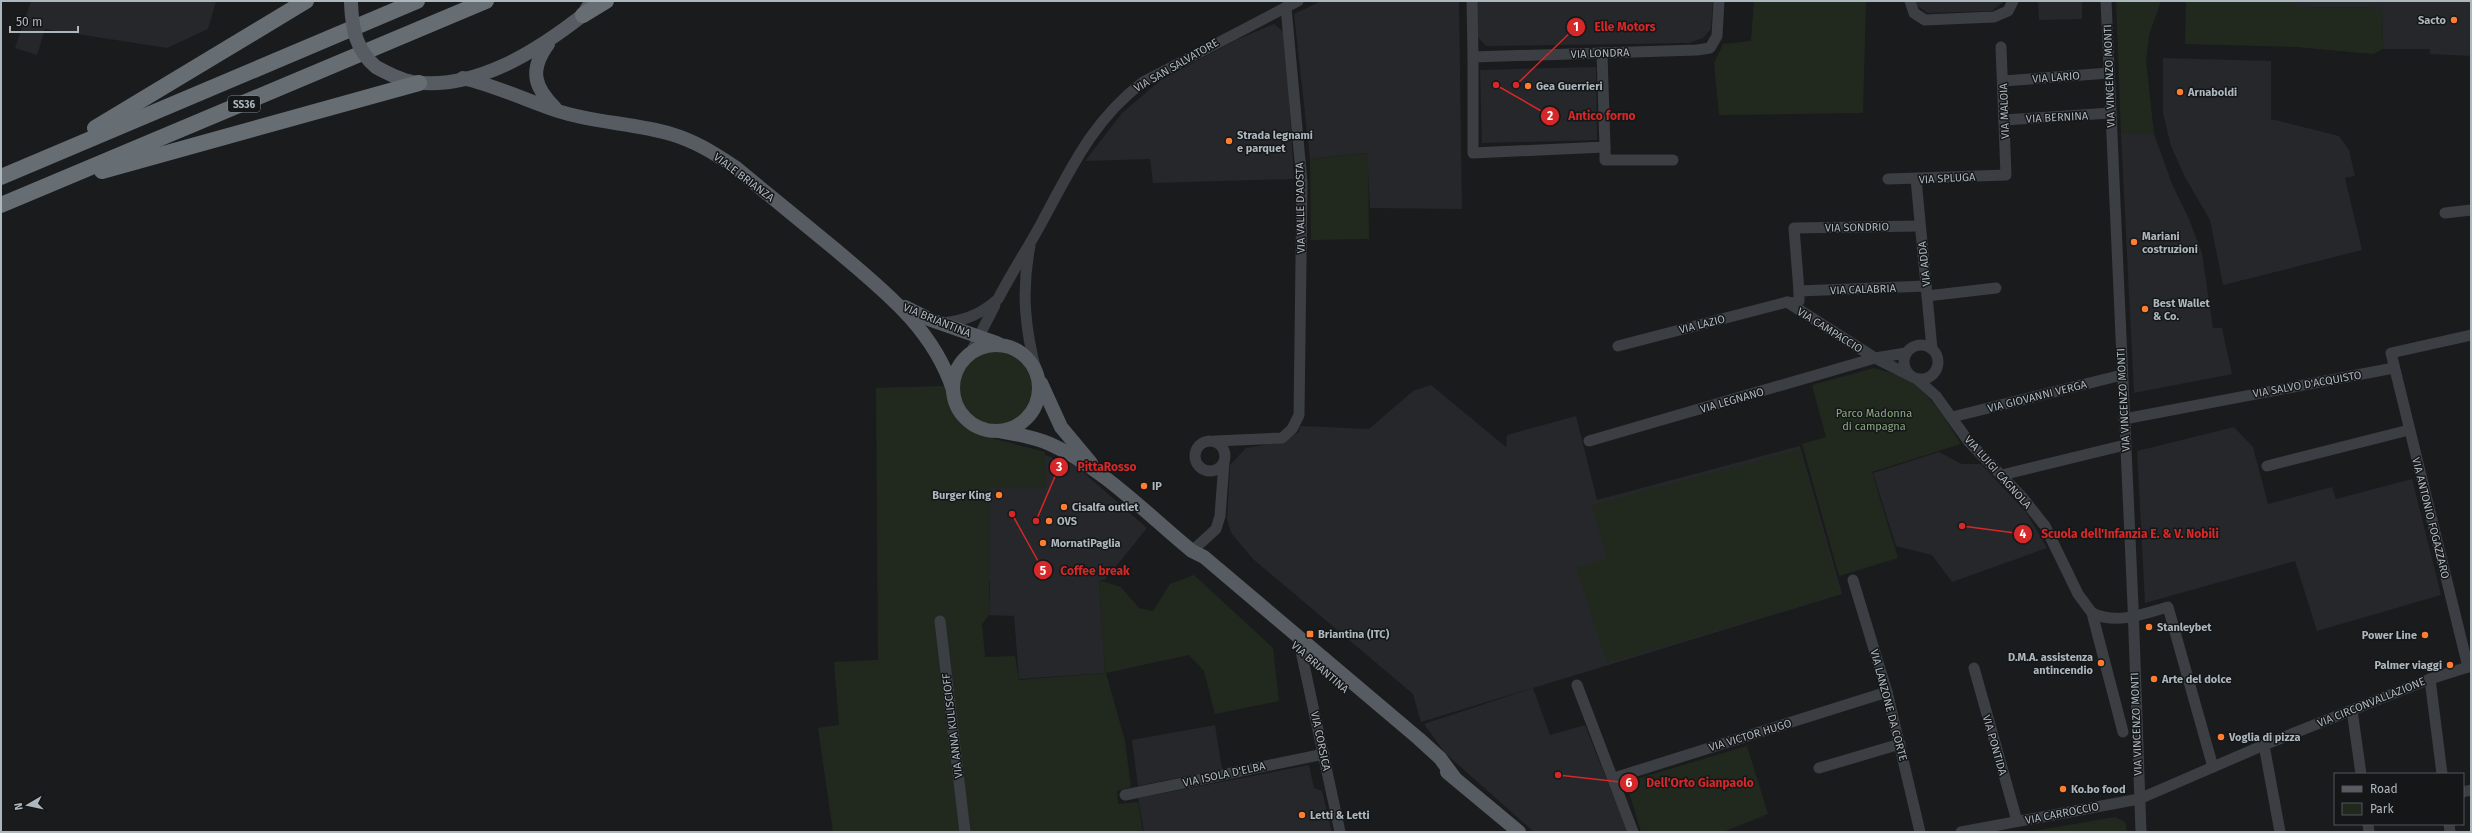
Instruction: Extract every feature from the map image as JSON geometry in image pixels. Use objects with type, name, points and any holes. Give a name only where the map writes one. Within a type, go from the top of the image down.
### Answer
[{"type":"highway","points":[[44,159],[306,1]]},
{"type":"highway","name":"SS36","points":[[1,177],[417,1]]},
{"type":"highway","name":"SS36","points":[[1,205],[486,1]]},
{"type":"highway","points":[[583,14],[606,1]]},
{"type":"highway","points":[[50,184],[162,156],[419,83]]},
{"type":"main road","points":[[351,2],[354,34],[366,59],[376,67],[394,76],[419,83],[463,78],[508,64],[550,40],[583,14],[592,1]]},
{"type":"main road","points":[[550,40],[538,60],[536,75],[544,96],[558,111]]},
{"type":"main road","name":"VIALE BRIANZA","points":[[463,78],[494,86],[558,111],[669,133],[698,144],[735,167],[899,304]]},
{"type":"main road","name":"VIA BRIANTINA","points":[[899,304],[941,323],[1004,345]]},
{"type":"main road","name":"VIA BRIANTINA","points":[[899,304],[935,350],[946,370],[953,390]]},
{"type":"main road","points":[[988,345],[1004,345],[1018,350],[1030,361],[1037,375],[1039,395],[1033,410],[1027,418],[1014,427],[999,431],[988,430],[969,422],[959,411],[953,390],[957,369],[970,354],[988,345]]},
{"type":"main road","name":"VIA BRIANTINA","points":[[1037,375],[1061,427],[1103,477]]},
{"type":"main road","name":"VIA BRIANTINA","points":[[999,431],[1030,437],[1049,444],[1069,454],[1103,477],[1192,551],[1204,557],[1418,738],[1440,758],[1454,777]]},
{"type":"main road","name":"VIA BRIANTINA","points":[[1192,551],[1198,561],[1301,651],[1434,763],[1454,777],[1519,832]]},
{"type":"street","name":"VIA SAN SALVATORE","points":[[970,354],[998,299],[1093,131],[1123,97],[1143,82],[1298,1]]},
{"type":"street","points":[[1472,1],[1474,153],[1605,147]]},
{"type":"street","name":"VIA LONDRA","points":[[1473,57],[1697,50],[1710,48],[1717,36],[1719,1]]},
{"type":"street","points":[[1910,1],[1914,13],[1925,20],[1994,17],[2008,11],[2013,1]]},
{"type":"street","name":"VIA VINCENZO MONTI","points":[[2106,1],[2125,445],[2134,616],[2141,832]]},
{"type":"street","name":"VIA VALLE D'AOSTA","points":[[1256,440],[1282,438],[1292,429],[1299,415],[1302,183],[1286,7]]},
{"type":"street","name":"VIA MALOIA","points":[[2001,47],[2006,175]]},
{"type":"street","points":[[1602,53],[1605,160],[1673,160]]},
{"type":"street","name":"VIA LARIO","points":[[2003,81],[2109,73]]},
{"type":"street","name":"VIA BERNINA","points":[[2004,120],[2110,114]]},
{"type":"street","name":"VIA SPLUGA","points":[[1888,180],[2006,175]]},
{"type":"street","name":"VIA ADDA","points":[[1916,179],[1932,348]]},
{"type":"street","points":[[2445,213],[2471,210]]},
{"type":"street","name":"VIA SONDRIO","points":[[1800,291],[1794,228],[1920,226]]},
{"type":"street","name":"VIA SAN SALVATORE","points":[[1031,242],[1025,273],[1024,295],[1028,341],[1037,375]]},
{"type":"street","name":"VIA CALABRIA","points":[[1800,291],[1926,291],[1996,288]]},
{"type":"street","name":"VIA LAZIO","points":[[1618,346],[1786,302],[1793,303],[1799,301],[1800,291]]},
{"type":"street","name":"VIA SAN SALVATORE","points":[[941,323],[974,317],[998,299]]},
{"type":"street","name":"VIA CAMPACCIO","points":[[1786,302],[1875,358],[1913,377]]},
{"type":"street","points":[[2394,368],[2391,353],[2471,335]]},
{"type":"street","points":[[1936,368],[1929,377],[1913,377],[1904,365],[1906,352],[1916,346],[1925,345],[1932,348],[1937,357],[1936,396]]},
{"type":"street","name":"VIA CAMPACCIO","points":[[1875,358],[1906,352]]},
{"type":"street","name":"VIA LEGNANO","points":[[1589,441],[1875,358]]},
{"type":"street","name":"VIA SALVO D'ACQUISTO","points":[[2124,419],[2394,368]]},
{"type":"street","name":"VIA ANTONIO FOGAZZARO","points":[[2394,368],[2469,666]]},
{"type":"street","name":"VIA GIOVANNI VERGA","points":[[1952,417],[2122,376]]},
{"type":"street","name":"VIA LUIGI CAGNOLA","points":[[1913,377],[1936,396],[1969,442],[2002,475],[2045,526],[2078,594],[2092,613],[2123,732]]},
{"type":"street","points":[[2267,466],[2409,430]]},
{"type":"street","points":[[1222,494],[1217,483],[1207,471],[1199,466],[1195,452],[1204,441],[1256,440]]},
{"type":"street","points":[[1207,471],[1217,470],[1238,447],[1256,440]]},
{"type":"street","points":[[1192,551],[1216,529],[1220,516],[1225,460],[1223,447],[1215,441]]},
{"type":"street","points":[[2002,475],[2125,445]]},
{"type":"street","name":"VIA LANZONE DA CORTE","points":[[1852,580],[1888,692],[1920,832]]},
{"type":"street","points":[[2092,613],[2105,619],[2134,616],[2168,607],[2213,767]]},
{"type":"street","name":"VIA ANNA KULISCIOFF","points":[[940,621],[965,832]]},
{"type":"street","name":"VIA CORSICA","points":[[1301,651],[1340,832]]},
{"type":"street","name":"VIA CIRCONVALLAZIONE","points":[[2139,799],[2264,745],[2430,679],[2469,666]]},
{"type":"street","name":"VIA PONTIDA","points":[[1974,668],[2017,821]]},
{"type":"street","points":[[2430,679],[2442,773]]},
{"type":"street","points":[[1577,686],[1614,778],[1633,832]]},
{"type":"street","name":"VIA VICTOR HUGO","points":[[1614,778],[1888,692]]},
{"type":"street","points":[[2352,710],[2361,773]]},
{"type":"street","points":[[1819,768],[1900,744]]},
{"type":"street","points":[[2264,745],[2280,832]]},
{"type":"street","name":"VIA ISOLA D'ELBA","points":[[1125,795],[1324,754]]},
{"type":"street","name":"VIA CARROCCIO","points":[[1961,832],[2139,799]]},
{"type":"shaded area","points":[[31,1],[216,1],[208,29],[167,48],[45,29],[37,55],[15,48]]},
{"type":"shaded area","points":[[1321,1],[1459,1],[1462,209],[1370,208],[1367,153],[1310,159],[1294,14]]},
{"type":"shaded area","points":[[1476,1],[1713,1],[1711,29],[1703,38],[1689,43],[1486,46],[1476,35]]},
{"type":"shaded area","points":[[1915,1],[2004,1],[1992,11],[1928,13],[1919,7]]},
{"type":"shaded area","points":[[2038,1],[2082,1],[2082,19],[2039,20]]},
{"type":"shaded area","points":[[2296,1],[2471,1],[2471,56],[2430,54],[2430,49],[2383,49],[2382,7],[2296,8]]},
{"type":"shaded area","points":[[1274,24],[1285,33],[1294,179],[1153,183],[1150,159],[1085,161],[1122,113],[1161,80],[1236,40]]},
{"type":"shaded area","points":[[2163,58],[2271,61],[2271,119],[2339,136],[2349,150],[2355,176],[2345,178],[2362,250],[2223,285],[2210,220],[2185,177],[2171,146],[2163,113]]},
{"type":"shaded area","points":[[1596,67],[1597,140],[1482,143],[1480,70]]},
{"type":"shaded area","points":[[2121,134],[2154,134],[2172,184],[2189,219],[2202,253],[2213,328],[2222,328],[2232,374],[2134,393]]},
{"type":"shaded area","points":[[1431,385],[1506,447],[1507,435],[1576,416],[1597,500],[1800,446],[1842,594],[1421,722],[1413,694],[1253,559],[1231,533],[1227,519],[1230,465],[1246,448],[1281,442],[1299,432],[1300,426],[1369,429],[1413,391]]},
{"type":"shaded area","points":[[2234,427],[2253,447],[2268,504],[2332,487],[2336,499],[2412,479],[2441,595],[2317,631],[2295,561],[2145,603],[2137,451]]},
{"type":"shaded area","points":[[1027,449],[1075,465],[1147,528],[1105,580],[1099,580],[1105,673],[1019,679],[1014,616],[989,615],[990,582],[958,568],[949,471]]},
{"type":"shaded area","points":[[1939,452],[1962,464],[1981,464],[2026,512],[2047,548],[1952,582],[1932,555],[1896,546],[1873,473]]},
{"type":"shaded area","points":[[1533,688],[1550,735],[1585,725],[1627,831],[1534,832],[1445,753],[1424,724]]},
{"type":"shaded area","points":[[1215,725],[1222,769],[1138,786],[1132,740]]},
{"type":"shaded area","points":[[1309,765],[1314,788],[1322,791],[1332,832],[1144,832],[1138,798]]},
{"type":"green space","points":[[1754,1],[1866,1],[1863,113],[1719,115],[1714,63],[1723,44],[1751,41]]},
{"type":"green space","points":[[2116,1],[2161,1],[2149,35],[2146,61],[2154,134],[2121,134]]},
{"type":"green space","points":[[2186,1],[2296,1],[2297,8],[2382,7],[2383,49],[2373,54],[2296,47],[2185,44]]},
{"type":"green space","points":[[1368,153],[1369,239],[1311,240],[1310,159]]},
{"type":"green space","points":[[996,351],[1010,354],[1022,362],[1030,374],[1033,388],[1030,402],[1022,414],[1010,422],[996,425],[982,422],[970,414],[962,402],[959,388],[962,374],[970,362],[982,354]]},
{"type":"green space","name":"Parco Madonna di campagna","points":[[1874,368],[1901,376],[1911,381],[1922,390],[1946,420],[1961,444],[1872,472],[1898,558],[1839,576],[1802,444],[1826,437],[1812,385]]},
{"type":"green space","points":[[944,386],[955,415],[976,434],[1045,452],[1046,487],[990,488],[989,615],[982,624],[985,657],[1015,656],[1019,680],[1105,673],[1099,580],[1121,587],[1139,608],[1153,611],[1170,584],[1194,575],[1273,648],[1279,701],[1215,714],[1204,671],[1189,655],[1106,673],[1125,741],[1131,787],[1117,791],[1118,804],[1138,802],[1143,832],[833,832],[818,728],[839,725],[834,662],[878,660],[876,388]]},
{"type":"green space","points":[[1800,449],[1840,594],[1607,663],[1576,568],[1607,558],[1592,505]]},
{"type":"green space","points":[[1747,746],[1768,814],[1723,832],[1641,832],[1626,782]]},
{"type":"green space","points":[[2115,817],[2125,822],[2127,832],[2028,832]]},
{"type":"place","name":"Sacto","points":[[2454,20]]},
{"type":"place","name":"Antico forno","points":[[1496,85]]},
{"type":"place","name":"Elle Motors","points":[[1516,85]]},
{"type":"place","name":"Gea Guerrieri","points":[[1528,86]]},
{"type":"place","name":"Arnaboldi","points":[[2180,92]]},
{"type":"place","name":"Strada legnami e parquet","points":[[1229,141]]},
{"type":"place","name":"Mariani costruzioni","points":[[2134,242]]},
{"type":"place","name":"Best Wallet & Co.","points":[[2145,309]]},
{"type":"place","name":"IP","points":[[1144,486]]},
{"type":"place","name":"Burger King","points":[[999,495]]},
{"type":"place","name":"Cisalfa outlet","points":[[1064,507]]},
{"type":"place","name":"Coffee break","points":[[1012,514]]},
{"type":"place","name":"PittaRosso","points":[[1036,521]]},
{"type":"place","name":"OVS","points":[[1049,521]]},
{"type":"place","name":"Scuola dell'Infanzia E. & V. Nobili","points":[[1962,526]]},
{"type":"place","name":"MornatiPaglia","points":[[1043,543]]},
{"type":"place","name":"Stanleybet","points":[[2149,627]]},
{"type":"place","name":"Briantina (ITC)","points":[[1310,634]]},
{"type":"place","name":"Power Line","points":[[2425,635]]},
{"type":"place","name":"D.M.A. assistenza antincendio","points":[[2101,663]]},
{"type":"place","name":"Palmer viaggi","points":[[2450,665]]},
{"type":"place","name":"Arte del dolce","points":[[2154,679]]},
{"type":"place","name":"Voglia di pizza","points":[[2221,737]]},
{"type":"place","name":"Dell'Orto Gianpaolo","points":[[1558,775]]},
{"type":"place","name":"Ko.bo food","points":[[2063,789]]},
{"type":"place","name":"Letti & Letti","points":[[1302,815]]}]
